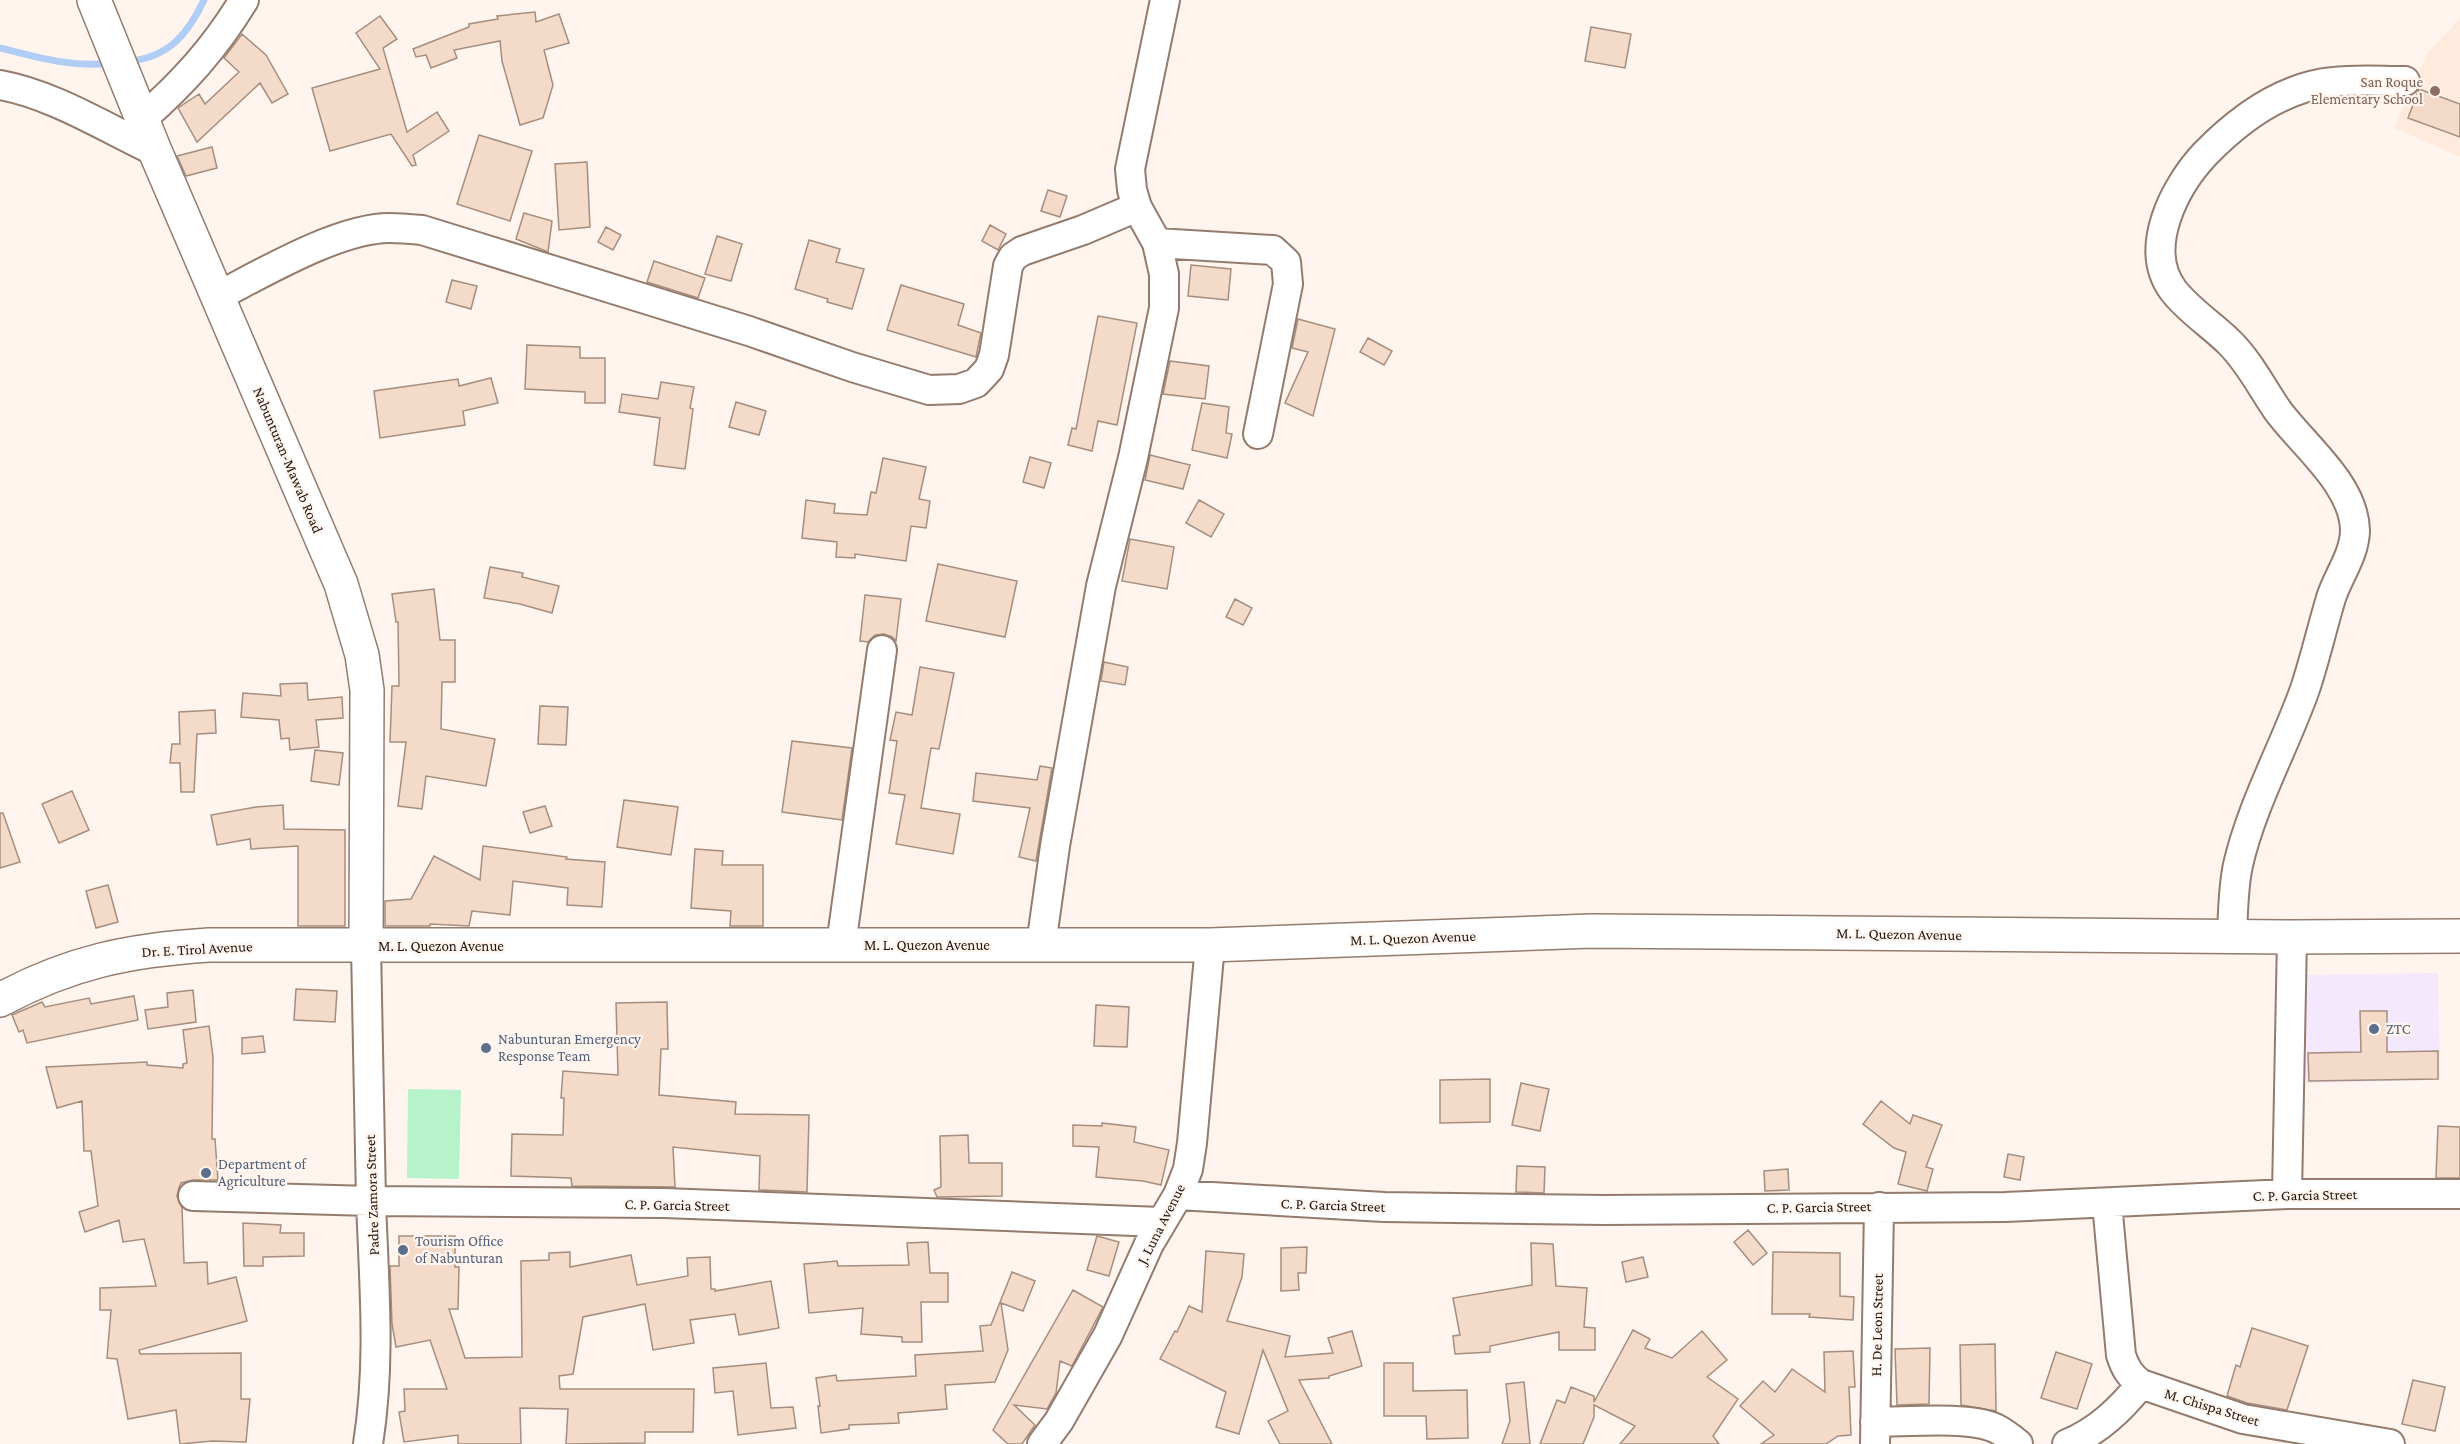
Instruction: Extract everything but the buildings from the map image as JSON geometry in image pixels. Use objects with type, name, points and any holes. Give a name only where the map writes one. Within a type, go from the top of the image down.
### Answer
[{"type":"main road","name":"Nabunturan-Mawab Road","points":[[94,0],[155,151],[341,584],[362,655],[367,690],[368,724],[366,946]]},
{"type":"main road","name":"M. L. Quezon Avenue","points":[[366,946],[1210,945],[1591,931],[2292,938],[2460,936]]},
{"type":"main road","name":"Dr. E. Tirol Avenue","points":[[0,1000],[59,972],[107,957],[144,950],[209,945],[366,946]]},
{"type":"street","points":[[136,106],[183,82],[230,24],[243,0]]},
{"type":"street","points":[[1041,945],[1055,846],[1101,586],[1133,458],[1164,308],[1164,274],[1157,243],[1137,207],[1132,190],[1130,169],[1165,0]]},
{"type":"street","points":[[2232,937],[2237,868],[2248,826],[2305,687],[2333,593],[2352,549],[2355,529],[2342,489],[2278,411],[2255,374],[2232,345],[2172,289],[2164,270],[2161,246],[2165,226],[2173,198],[2192,168],[2226,132],[2270,102],[2301,88],[2331,82],[2405,81]]},
{"type":"street","points":[[0,85],[20,88],[155,151]]},
{"type":"street","points":[[218,296],[319,246],[364,231],[388,228],[422,230],[749,331],[852,367],[929,390],[959,389],[976,383],[989,369],[994,355],[1008,266],[1013,257],[1022,251],[1083,230],[1137,207]]},
{"type":"street","points":[[1157,243],[1273,250],[1286,262],[1288,284],[1258,434]]},
{"type":"street","points":[[841,945],[882,650]]},
{"type":"street","points":[[2287,1194],[2292,938]]},
{"type":"street","name":"J. Luna Avenue","points":[[1042,1444],[1059,1421],[1108,1335],[1149,1244],[1178,1196],[1188,1169],[1210,945]]},
{"type":"street","name":"Padre Zamora Street","points":[[366,946],[377,1362],[368,1444]]},
{"type":"street","name":"C. P. Garcia Street","points":[[1178,1196],[1384,1207],[1605,1210],[2005,1207],[2287,1194],[2460,1194]]},
{"type":"street","name":"C. P. Garcia Street","points":[[193,1196],[371,1201],[664,1203],[1161,1222]]},
{"type":"street","points":[[2067,1444],[2104,1424],[2141,1384],[2131,1377],[2121,1355],[2107,1203]]},
{"type":"street","name":"H. De Leon Street","points":[[1875,1433],[1879,1207]]},
{"type":"street","name":"M. Chispa Street","points":[[2141,1384],[2243,1419],[2390,1444]]},
{"type":"street","points":[[1875,1433],[1960,1422],[1982,1424],[1994,1428],[2018,1444]]},
{"type":"shaded area","name":"San Roque Elementary School","points":[[2460,18],[2460,157],[2394,128],[2427,54]]},
{"type":"shaded area","points":[[2438,973],[2440,1080],[2306,1083],[2304,975]]},
{"type":"green space","points":[[408,1089],[461,1090],[459,1179],[407,1178]]},
{"type":"waterway","points":[[130,61],[156,55],[176,42],[191,23],[204,0]]},
{"type":"waterway","points":[[0,48],[68,63],[110,63]]},
{"type":"place","name":"San Roque Elementary School","points":[[2435,91]]},
{"type":"place","name":"ZTC","points":[[2374,1029]]},
{"type":"place","name":"Nabunturan Emergency Response Team","points":[[486,1048]]},
{"type":"place","name":"Department of Agriculture","points":[[206,1173]]},
{"type":"place","name":"Tourism Office of Nabunturan","points":[[403,1250]]}]
